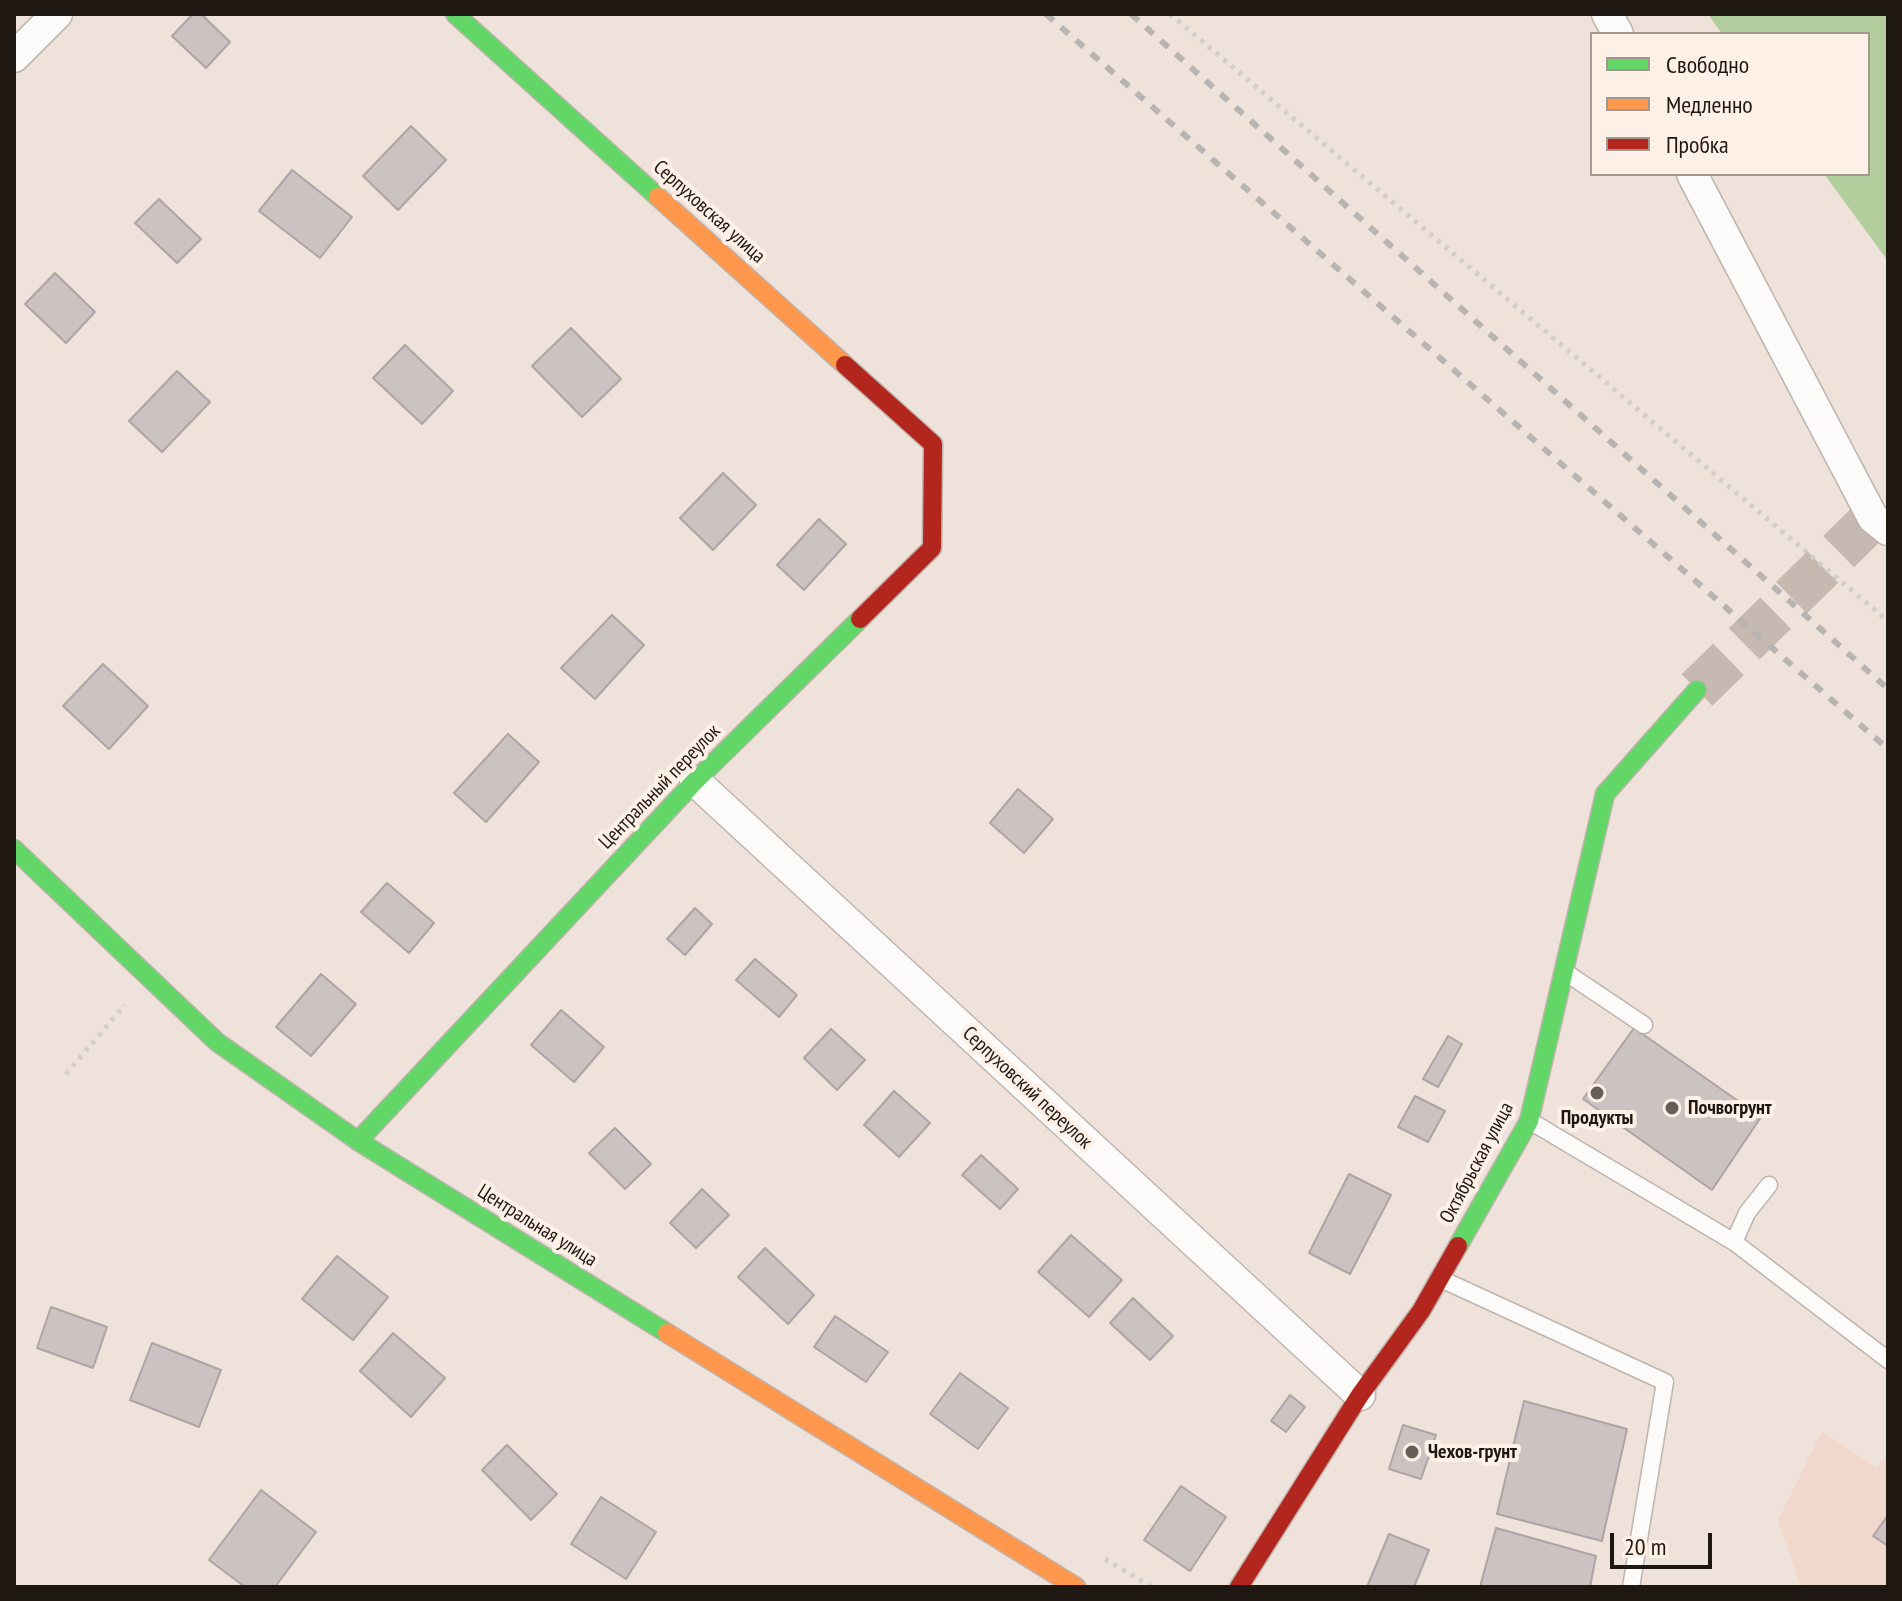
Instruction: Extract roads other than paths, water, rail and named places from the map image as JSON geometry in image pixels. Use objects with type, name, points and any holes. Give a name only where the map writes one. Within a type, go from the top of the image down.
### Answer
[{"type":"street","points":[[14,57],[57,14]]},
{"type":"street","name":"Серпуховская улица","points":[[455,14],[933,444]]},
{"type":"street","points":[[1607,14],[1617,32]]},
{"type":"street","points":[[1693,176],[1883,518]]},
{"type":"street","name":"Центральный переулок","points":[[358,1141],[695,781],[932,548],[933,444]]},
{"type":"street","name":"Октябрьская улица","points":[[1239,1587],[1360,1395],[1421,1311],[1529,1121],[1605,794],[1697,690]]},
{"type":"street","name":"Серпуховский переулок","points":[[695,781],[1360,1395]]},
{"type":"street","name":"Центральная улица","points":[[14,849],[217,1042],[358,1141],[1076,1587]]},
{"type":"lane","points":[[1563,970],[1644,1025]]},
{"type":"lane","points":[[1529,1121],[1734,1242],[1888,1360]]},
{"type":"lane","points":[[1734,1242],[1747,1213],[1769,1185]]},
{"type":"lane","points":[[1439,1278],[1665,1382],[1631,1587]]},
{"type":"tunnel","points":[[1697,690],[1873,518]]},
{"type":"railway","points":[[1046,14],[1888,749]]},
{"type":"railway","points":[[1131,14],[1888,689]]},
{"type":"place","name":"Продукты","points":[[1597,1093]]},
{"type":"place","name":"Почвогрунт","points":[[1672,1108]]},
{"type":"place","name":"Чехов-грунт","points":[[1412,1452]]}]
